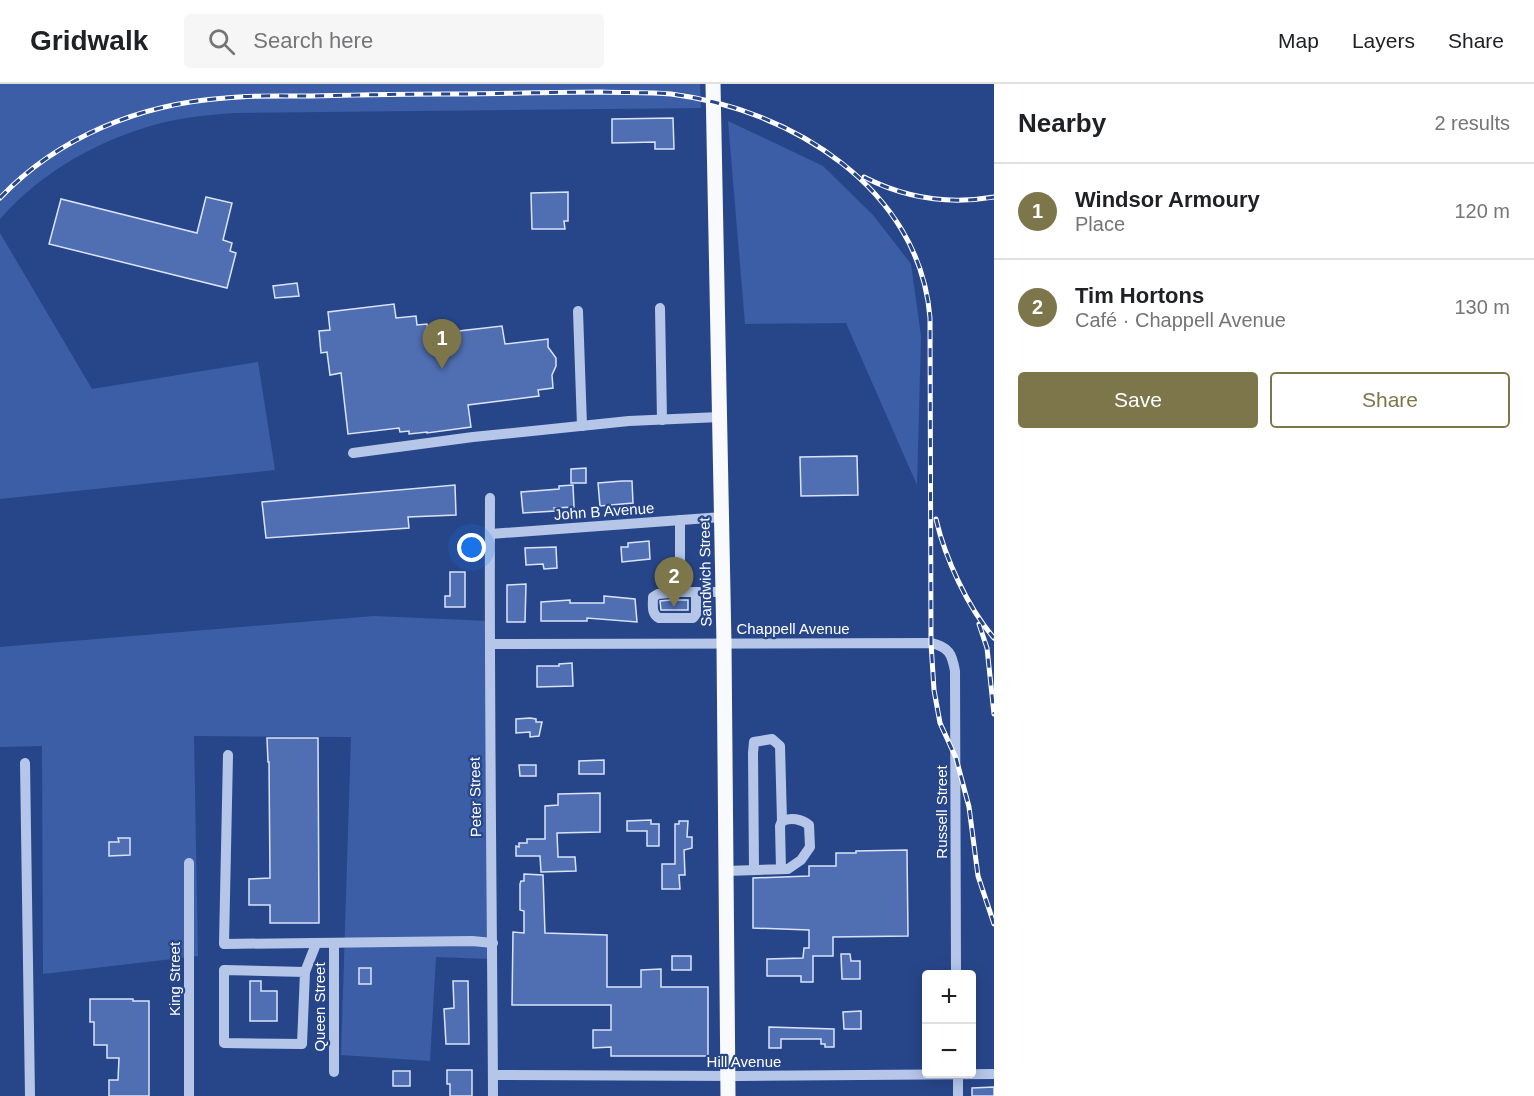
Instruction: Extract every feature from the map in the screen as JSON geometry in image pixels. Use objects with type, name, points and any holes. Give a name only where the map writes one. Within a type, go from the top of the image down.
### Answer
[{"type":"main road","name":"Sandwich Street","points":[[713,84],[724,644],[728,1096]]},
{"type":"street","points":[[660,308],[662,420]]},
{"type":"street","points":[[578,311],[582,426]]},
{"type":"street","points":[[353,453],[473,437],[582,426],[720,417]]},
{"type":"street","name":"Peter Street","points":[[490,498],[489,766],[493,943],[493,1096]]},
{"type":"street","name":"John B Avenue","points":[[489,534],[722,518]]},
{"type":"street","points":[[680,520],[680,592]]},
{"type":"street","points":[[696,592],[696,614],[693,618],[655,616],[653,597],[658,594],[680,592],[696,592],[723,592]]},
{"type":"street","name":"Chappell Avenue","points":[[490,644],[931,643],[942,645],[948,651]]},
{"type":"street","name":"Russell Street","points":[[948,651],[953,658],[955,671],[956,970]]},
{"type":"street","points":[[754,870],[754,742],[772,739],[780,746],[781,869]]},
{"type":"street","points":[[228,755],[224,944],[472,941],[493,943]]},
{"type":"street","points":[[26,763],[30,1096]]},
{"type":"street","points":[[726,871],[788,869],[801,860],[810,847],[808,825],[803,820],[786,819],[782,821]]},
{"type":"street","name":"King Street","points":[[189,863],[189,1096]]},
{"type":"street","name":"Queen Street","points":[[334,943],[334,1072]]},
{"type":"street","points":[[305,972],[224,970],[224,1043],[302,1044],[305,972],[316,944]]},
{"type":"street","name":"Hill Avenue","points":[[493,1075],[922,1074]]},
{"type":"street","name":"Hill Avenue","points":[[976,1074],[994,1074]]},
{"type":"street","points":[[958,1078],[958,1096]]},
{"type":"shaded area","points":[[0,84],[700,84],[701,108],[234,113],[188,118],[138,130],[73,159],[34,186],[0,219]]},
{"type":"shaded area","points":[[728,121],[823,166],[873,215],[911,264],[921,336],[917,485],[846,323],[745,324]]},
{"type":"shaded area","points":[[0,233],[92,389],[258,362],[275,470],[0,499]]},
{"type":"shaded area","points":[[374,616],[489,621],[490,959],[436,957],[430,1061],[341,1055],[351,737],[194,736],[198,956],[43,974],[42,746],[0,747],[0,647]]},
{"type":"building","points":[[673,118],[674,149],[655,149],[655,142],[612,143],[612,119]]},
{"type":"building","points":[[568,192],[568,221],[564,221],[565,229],[532,229],[531,193]]},
{"type":"building","points":[[206,197],[232,203],[223,240],[232,243],[230,251],[236,253],[227,288],[49,244],[61,199],[197,233]]},
{"type":"building","points":[[297,283],[299,296],[275,298],[273,286]]},
{"type":"building","points":[[394,304],[396,318],[416,316],[417,325],[427,324],[430,342],[451,340],[450,332],[502,326],[505,344],[548,339],[548,347],[556,358],[556,366],[552,375],[553,388],[538,390],[539,396],[468,405],[471,427],[427,433],[409,434],[409,431],[400,432],[399,428],[348,434],[341,373],[330,375],[327,352],[321,353],[319,331],[330,330],[328,312]]},
{"type":"building","points":[[857,456],[858,495],[801,496],[800,457]]},
{"type":"building","points":[[586,468],[586,483],[571,483],[571,469]]},
{"type":"building","points":[[632,481],[633,503],[600,506],[598,483]]},
{"type":"building","points":[[455,485],[456,515],[408,517],[409,528],[266,538],[262,502]]},
{"type":"building","points":[[573,485],[574,507],[523,513],[521,492],[559,489],[559,486]]},
{"type":"building","points":[[649,541],[650,559],[622,562],[621,547],[628,547],[628,543]]},
{"type":"building","points":[[556,547],[557,568],[544,569],[543,564],[526,565],[525,548]]},
{"type":"building","points":[[450,572],[465,572],[465,607],[445,607],[445,596],[450,596]]},
{"type":"building","points":[[526,584],[525,622],[507,622],[507,585]]},
{"type":"building","points":[[604,596],[635,599],[637,622],[587,618],[587,621],[541,621],[541,602],[570,600],[570,603],[604,603]]},
{"type":"building","points":[[688,600],[688,610],[661,610],[660,601]]},
{"type":"building","points":[[572,663],[573,686],[537,687],[537,666],[559,666],[559,664]]},
{"type":"building","points":[[516,719],[536,719],[536,722],[542,722],[539,736],[530,737],[530,732],[516,733]]},
{"type":"building","points":[[267,738],[318,738],[319,923],[270,923],[270,905],[249,905],[249,879],[270,878]]},
{"type":"building","points":[[604,760],[604,774],[579,774],[579,761]]},
{"type":"building","points":[[519,765],[536,765],[536,776],[520,776]]},
{"type":"building","points":[[600,793],[600,832],[557,833],[558,857],[575,857],[576,871],[541,872],[540,856],[516,856],[516,846],[519,847],[519,843],[527,843],[527,839],[545,839],[545,806],[558,805],[558,794]]},
{"type":"building","points":[[651,820],[651,824],[659,824],[659,846],[647,846],[647,831],[627,831],[627,821]]},
{"type":"building","points":[[679,821],[688,821],[687,837],[692,837],[692,848],[684,850],[685,875],[679,875],[680,889],[662,889],[662,864],[675,864],[675,824],[679,824]]},
{"type":"building","points":[[118,838],[130,838],[130,855],[109,856],[109,842],[119,842]]},
{"type":"building","points":[[907,850],[908,936],[833,937],[833,956],[813,956],[813,982],[801,982],[801,976],[767,976],[767,959],[803,958],[804,948],[809,948],[809,930],[753,928],[753,878],[809,876],[809,866],[836,866],[836,853]]},
{"type":"building","points":[[524,874],[543,875],[545,933],[607,935],[607,987],[641,987],[641,970],[661,969],[661,987],[708,987],[708,1056],[611,1056],[611,1047],[593,1048],[593,1030],[611,1030],[611,1005],[512,1005],[513,932],[524,933],[524,911],[520,910],[520,884],[524,881]]},
{"type":"building","points":[[841,954],[850,954],[851,961],[860,961],[860,979],[842,979]]},
{"type":"building","points":[[672,956],[691,956],[691,970],[672,970]]},
{"type":"building","points":[[359,968],[371,968],[371,984],[359,984]]},
{"type":"building","points":[[250,981],[261,981],[261,991],[277,991],[277,1021],[250,1021]]},
{"type":"building","points":[[453,981],[468,981],[469,1044],[446,1044],[444,1009],[454,1008]]},
{"type":"building","points":[[90,999],[149,1001],[149,1096],[109,1096],[109,1080],[118,1080],[119,1058],[107,1058],[107,1045],[94,1045],[94,1022],[90,1022]]},
{"type":"building","points":[[861,1011],[861,1029],[844,1029],[843,1012]]},
{"type":"building","points":[[769,1027],[834,1029],[834,1047],[825,1047],[825,1044],[821,1044],[821,1039],[781,1039],[781,1048],[769,1048]]},
{"type":"building","points":[[447,1070],[472,1070],[472,1096],[450,1096]]},
{"type":"building","points":[[393,1071],[410,1071],[410,1086],[393,1086]]},
{"type":"building","points":[[994,1087],[994,1096],[972,1096],[972,1088]]},
{"type":"railway","points":[[0,198],[48,157],[103,127],[163,107],[194,101],[247,96],[582,92],[671,94],[716,103],[760,117],[803,137],[841,163],[875,194],[902,230],[921,272],[930,318],[931,643],[934,690],[940,723],[956,758],[969,807],[978,876],[994,924]]},
{"type":"railway","points":[[864,177],[895,190],[927,198],[960,200],[994,197]]},
{"type":"railway","points":[[936,519],[945,550],[959,582],[975,612],[994,638]]},
{"type":"railway","points":[[979,624],[987,648],[994,714]]},
{"type":"place","name":"Windsor Armoury","points":[[442,369]]},
{"type":"place","name":"Tim Hortons","points":[[674,607]]}]
